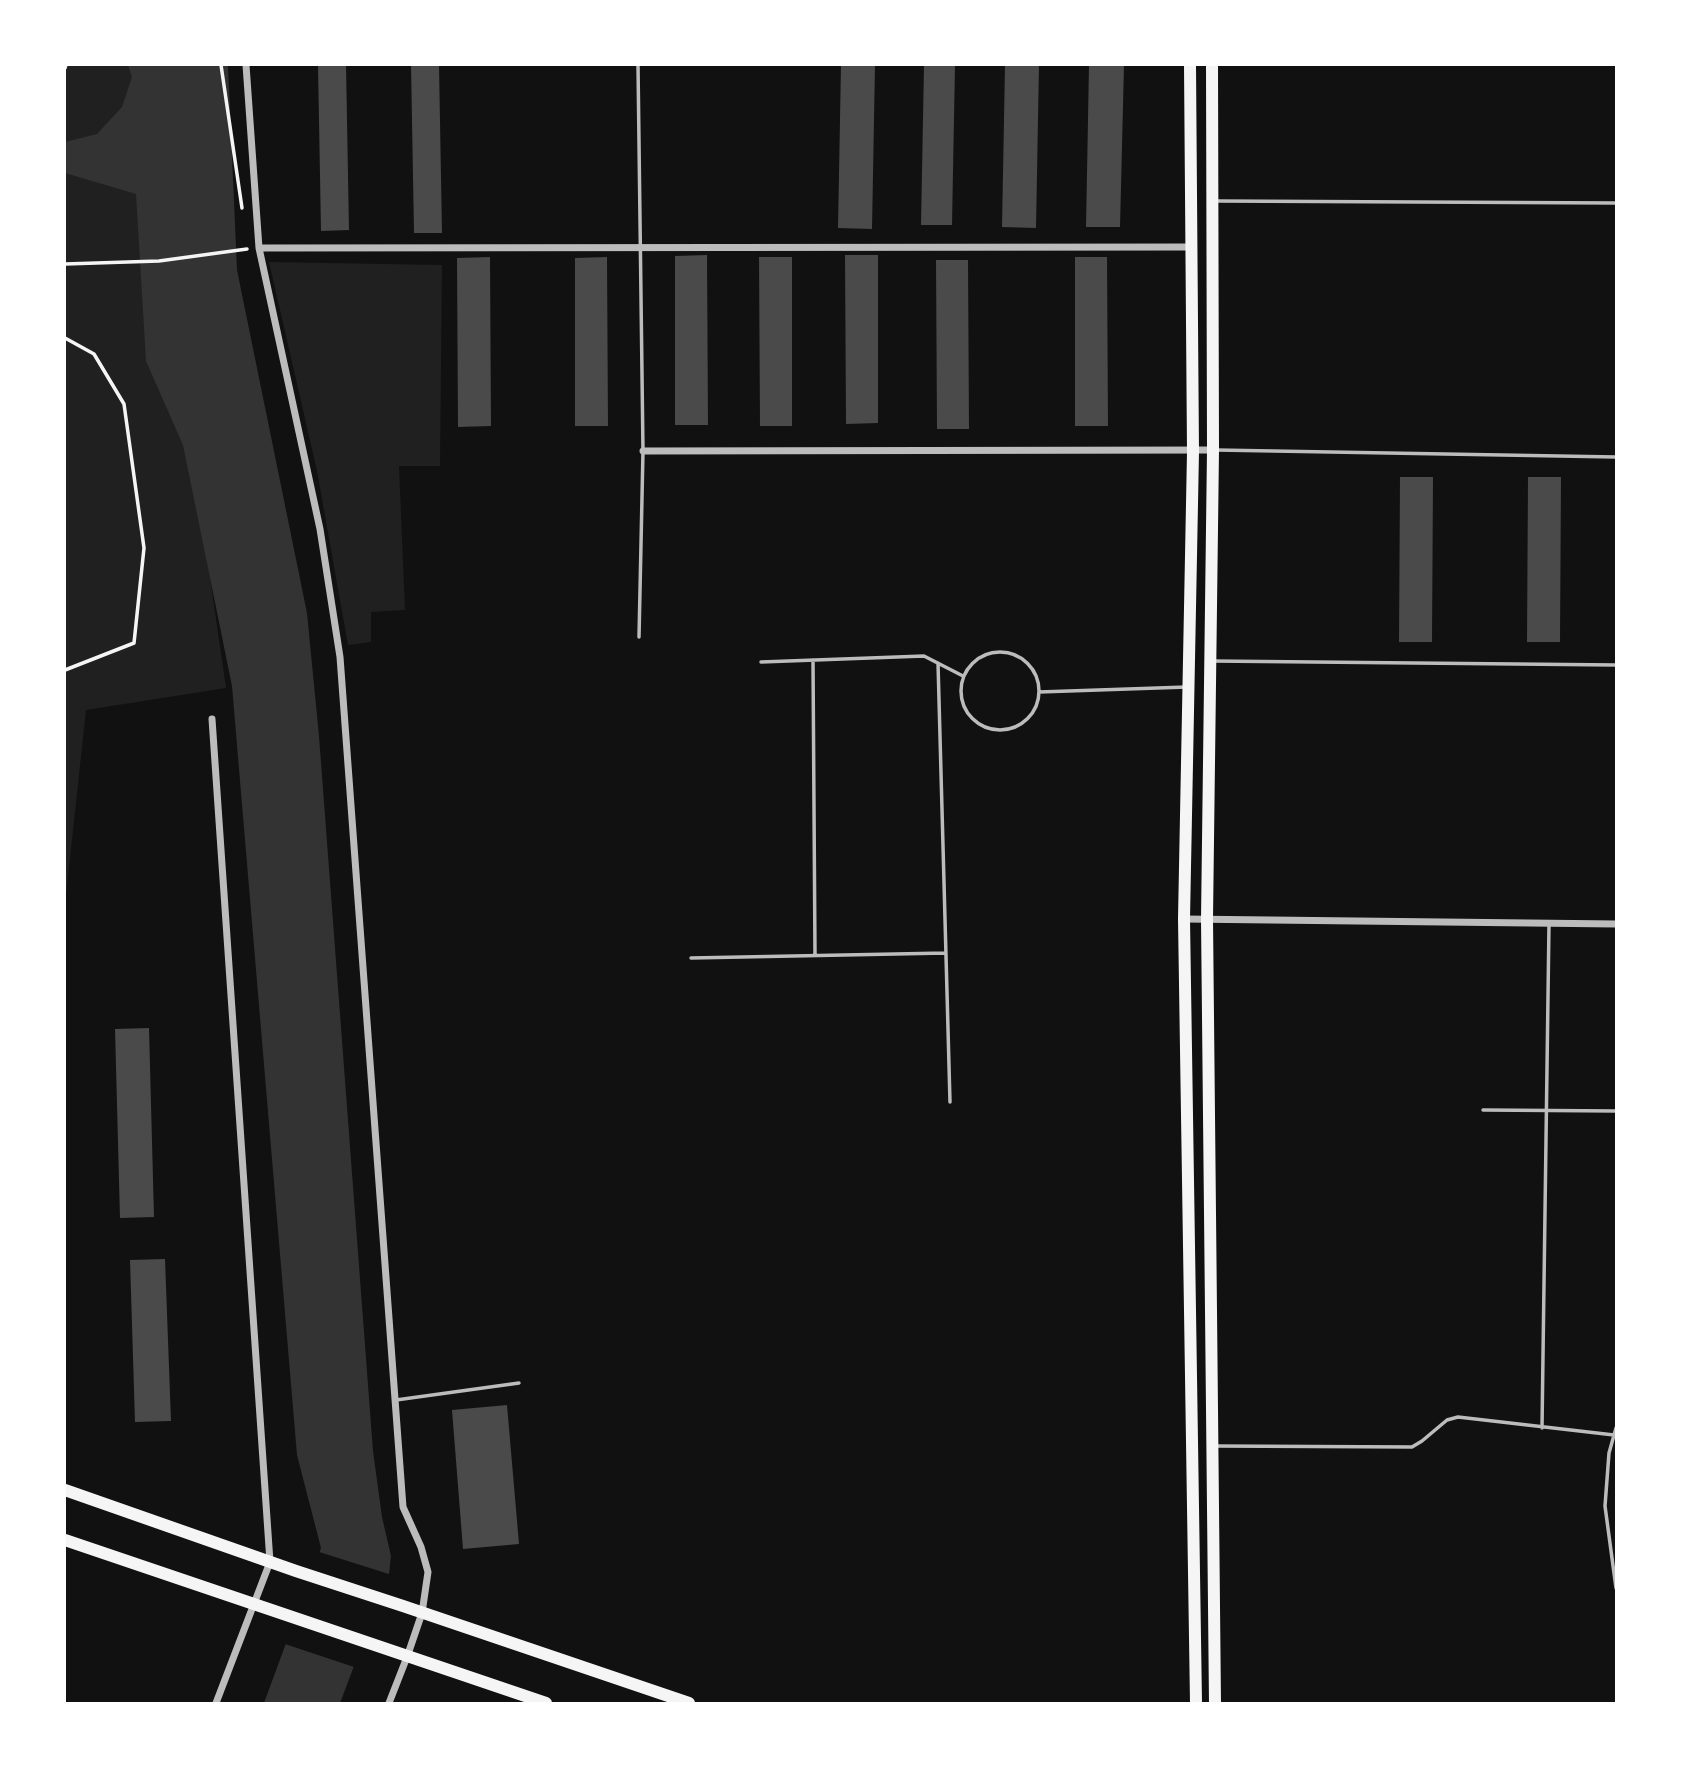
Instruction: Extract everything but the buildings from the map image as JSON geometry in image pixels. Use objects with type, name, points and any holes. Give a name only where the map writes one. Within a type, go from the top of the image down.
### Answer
[{"type":"main road","points":[[1191,65],[1193,452],[1184,919],[1196,1703]]},
{"type":"main road","points":[[1212,65],[1213,450],[1207,919],[1215,1703]]},
{"type":"main road","points":[[65,1490],[689,1703]]},
{"type":"main road","points":[[65,1540],[545,1703]]},
{"type":"street","points":[[246,65],[259,248],[320,528],[340,657],[404,1507],[428,1572],[422,1613],[388,1703]]},
{"type":"street","points":[[259,248],[1192,247]]},
{"type":"street","points":[[643,451],[1213,450]]},
{"type":"street","points":[[212,719],[270,1562],[216,1703]]},
{"type":"street","points":[[1184,919],[1616,925]]},
{"type":"lane","points":[[638,65],[643,451],[639,637]]},
{"type":"lane","points":[[1212,201],[1616,203]]},
{"type":"lane","points":[[1213,450],[1616,457]]},
{"type":"lane","points":[[1005,651],[1017,655],[1028,662],[1039,684],[1035,709],[1028,719],[1017,727],[991,729],[978,724],[968,715],[962,703],[960,690],[963,676],[970,665],[981,656],[1005,651]]},
{"type":"lane","points":[[761,662],[924,656],[963,676]]},
{"type":"lane","points":[[813,660],[815,956]]},
{"type":"lane","points":[[1210,661],[1616,665]]},
{"type":"lane","points":[[937,663],[950,1102]]},
{"type":"lane","points":[[1039,692],[1189,687]]},
{"type":"lane","points":[[1542,1428],[1549,924]]},
{"type":"lane","points":[[691,958],[946,953]]},
{"type":"lane","points":[[1483,1110],[1616,1111]]},
{"type":"lane","points":[[395,1400],[519,1383]]},
{"type":"lane","points":[[1213,1446],[1412,1447],[1447,1420],[1458,1417],[1614,1436]]},
{"type":"lane","points":[[1616,1428],[1609,1453],[1605,1506],[1616,1588]]},
{"type":"path","points":[[221,65],[243,209]]},
{"type":"path","points":[[65,264],[145,262],[243,249]]},
{"type":"path","points":[[65,338],[94,354],[124,404],[144,548],[134,643],[65,670]]},
{"type":"shaded area","points":[[65,65],[136,65],[226,688],[86,710],[65,904]]},
{"type":"shaded area","points":[[128,65],[228,65],[237,270],[307,613],[319,736],[373,1451],[382,1517],[391,1556],[389,1574],[340,1703],[264,1703],[321,1548],[297,1455],[232,686],[183,445],[146,361],[136,194],[65,173],[65,142],[97,134],[122,107],[132,77]]},
{"type":"shaded area","points":[[269,262],[442,265],[440,466],[399,466],[405,610],[371,612],[371,642],[348,645],[317,471]]},
{"type":"pier","points":[[316,1551],[392,1575],[357,1668],[282,1643]]}]
